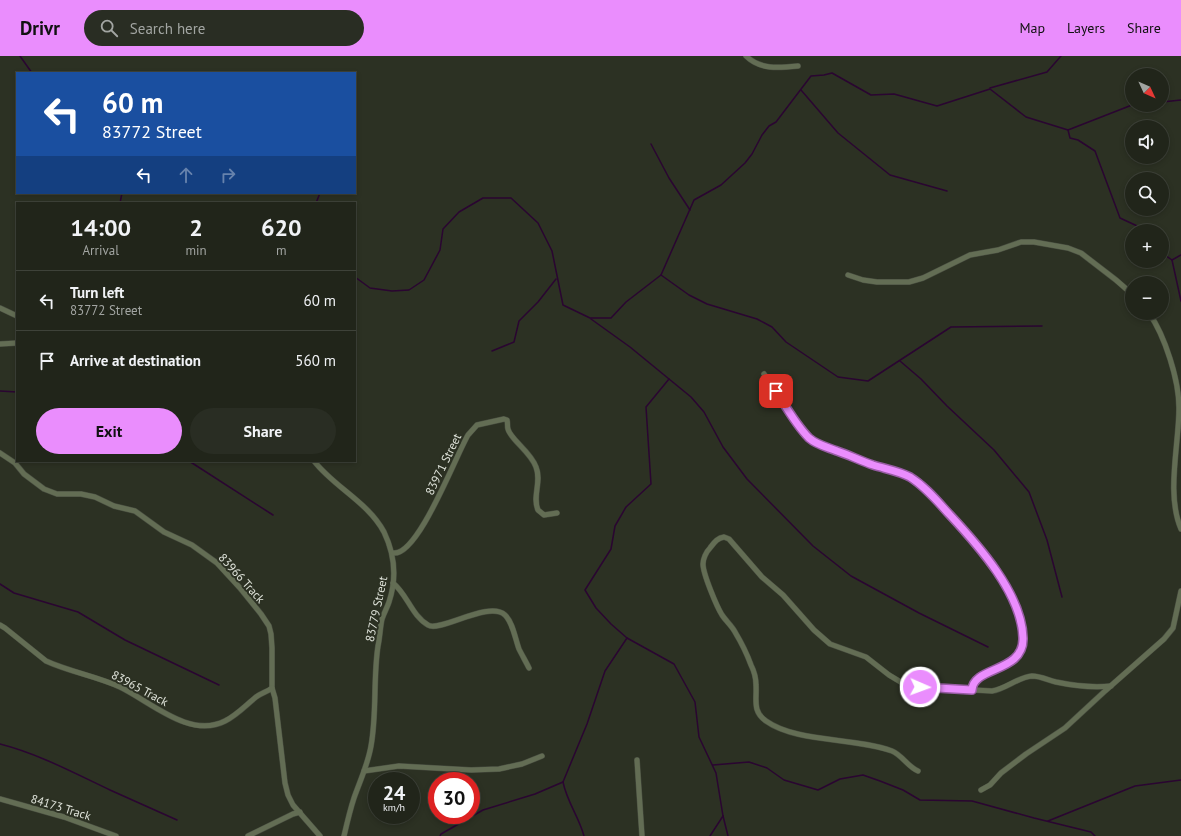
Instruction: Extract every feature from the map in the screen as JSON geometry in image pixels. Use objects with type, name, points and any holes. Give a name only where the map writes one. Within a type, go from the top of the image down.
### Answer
[{"type":"street","points":[[746,56],[751,61],[768,67],[782,68],[798,66]]},
{"type":"street","points":[[848,275],[863,280],[878,282],[909,282],[923,278],[970,255],[998,250],[1021,242],[1034,242],[1068,248],[1081,254],[1125,288]]},
{"type":"street","points":[[0,308],[16,316]]},
{"type":"street","points":[[1153,320],[1161,332],[1174,374],[1178,394],[1179,409],[1175,460],[1174,501],[1175,512],[1181,529]]},
{"type":"street","points":[[0,344],[16,343]]},
{"type":"street","points":[[764,374],[799,426],[815,442],[874,465],[901,473],[922,486],[974,541],[1003,580],[1019,615],[1023,637],[1022,645],[1011,662],[975,680],[972,685],[972,690]]},
{"type":"street","name":"83971 Street","points":[[392,553],[399,553],[415,538],[431,512],[468,435],[474,427],[484,423],[507,420],[509,432],[528,452],[537,468],[538,482],[536,502],[538,510],[544,514],[557,513]]},
{"type":"street","name":"83966 Track","points":[[0,453],[15,463],[24,474],[44,489],[57,494],[81,494],[95,497],[114,506],[135,511],[164,532],[192,545],[217,563],[240,588],[261,614],[269,626],[271,634],[272,688],[275,698],[285,782],[288,795],[293,805],[320,836]]},
{"type":"street","name":"83779 Street","points":[[315,462],[323,471],[370,512],[377,521],[392,553],[395,571],[389,602],[383,618],[378,648],[374,725],[371,748],[354,799],[344,836]]},
{"type":"street","points":[[918,771],[913,769],[898,755],[891,751],[859,743],[803,735],[787,731],[762,718],[756,708],[756,685],[754,671],[735,631],[720,611],[705,574],[703,563],[708,550],[718,539],[726,537],[762,577],[783,595],[821,637],[833,645],[866,658],[897,680],[915,686],[972,690],[996,690],[1033,676],[1076,686],[1111,686]]},
{"type":"street","points":[[393,583],[398,587],[417,614],[428,626],[431,627],[437,627],[479,613],[500,612],[508,620],[529,668]]},
{"type":"street","points":[[981,790],[990,785],[1001,773],[1026,754],[1064,728],[1170,632],[1175,621],[1181,591]]},
{"type":"street","name":"83965 Track","points":[[0,625],[46,661],[120,687],[171,716],[197,726],[212,726],[226,721],[257,696],[272,688]]},
{"type":"street","points":[[364,771],[400,766],[471,770],[499,769],[522,764],[542,756]]},
{"type":"street","points":[[637,760],[642,836]]},
{"type":"street","name":"84173 Track","points":[[0,799],[64,817],[116,836]]},
{"type":"street","points":[[248,836],[300,812]]},
{"type":"waterway","points":[[20,56],[31,72]]},
{"type":"waterway","points":[[990,88],[1047,72],[1061,56]]},
{"type":"waterway","points":[[356,278],[370,288],[392,291],[409,290],[424,280],[440,250],[443,229],[459,212],[483,198],[511,198],[538,223],[552,251],[563,305],[590,318],[611,318],[626,302],[661,275],[694,200],[721,185],[745,163],[752,154],[762,135],[769,126],[776,122],[811,76],[832,73],[871,95],[894,94],[937,106],[990,89],[1026,117],[1068,130],[1070,138],[1078,140],[1095,151],[1120,218],[1133,224]]},
{"type":"waterway","points":[[801,90],[838,133],[890,175],[947,191]]},
{"type":"waterway","points":[[1169,101],[1181,100]]},
{"type":"waterway","points":[[1068,130],[1125,108]]},
{"type":"waterway","points":[[651,144],[669,178],[690,210]]},
{"type":"waterway","points":[[120,202],[122,194]]},
{"type":"waterway","points":[[316,202],[320,194]]},
{"type":"waterway","points":[[1172,260],[1181,255]]},
{"type":"waterway","points":[[1169,258],[1172,260],[1181,301]]},
{"type":"waterway","points":[[661,275],[689,295],[707,304],[757,319],[772,327],[786,342],[838,377],[868,381],[951,327],[1042,326]]},
{"type":"waterway","points":[[492,351],[514,342],[519,321],[538,302],[556,279]]},
{"type":"waterway","points":[[591,319],[630,347],[691,397],[704,412],[723,447],[747,479],[813,546],[851,576],[919,613],[988,647]]},
{"type":"waterway","points":[[900,361],[921,379],[947,406],[994,450],[1029,492],[1047,540],[1062,597]]},
{"type":"waterway","points":[[669,379],[646,407],[651,484],[626,507],[615,526],[611,549],[585,590],[596,608],[627,638],[674,664],[695,702],[699,737],[716,773],[728,836]]},
{"type":"waterway","points":[[0,391],[16,392]]},
{"type":"waterway","points":[[191,462],[273,515]]},
{"type":"waterway","points":[[0,584],[14,593],[78,612],[125,640],[219,685]]},
{"type":"waterway","points":[[440,836],[483,810],[535,794],[563,782],[587,724],[605,671],[627,638]]},
{"type":"waterway","points":[[0,744],[42,758],[177,820]]},
{"type":"waterway","points":[[713,765],[749,762],[767,768],[784,780],[818,790],[840,779],[863,775],[903,790],[920,800],[972,801],[1091,832],[1095,836]]},
{"type":"waterway","points":[[1048,821],[1135,786],[1181,780]]},
{"type":"waterway","points":[[563,782],[567,796],[584,836]]},
{"type":"waterway","points":[[710,836],[723,816]]},
{"type":"route","points":[[776,391],[799,426],[809,438],[815,442],[874,465],[901,473],[922,486],[974,541],[1003,580],[1013,600],[1019,615],[1023,637],[1022,645],[1011,662],[975,680],[972,685],[972,690],[920,687]]}]
